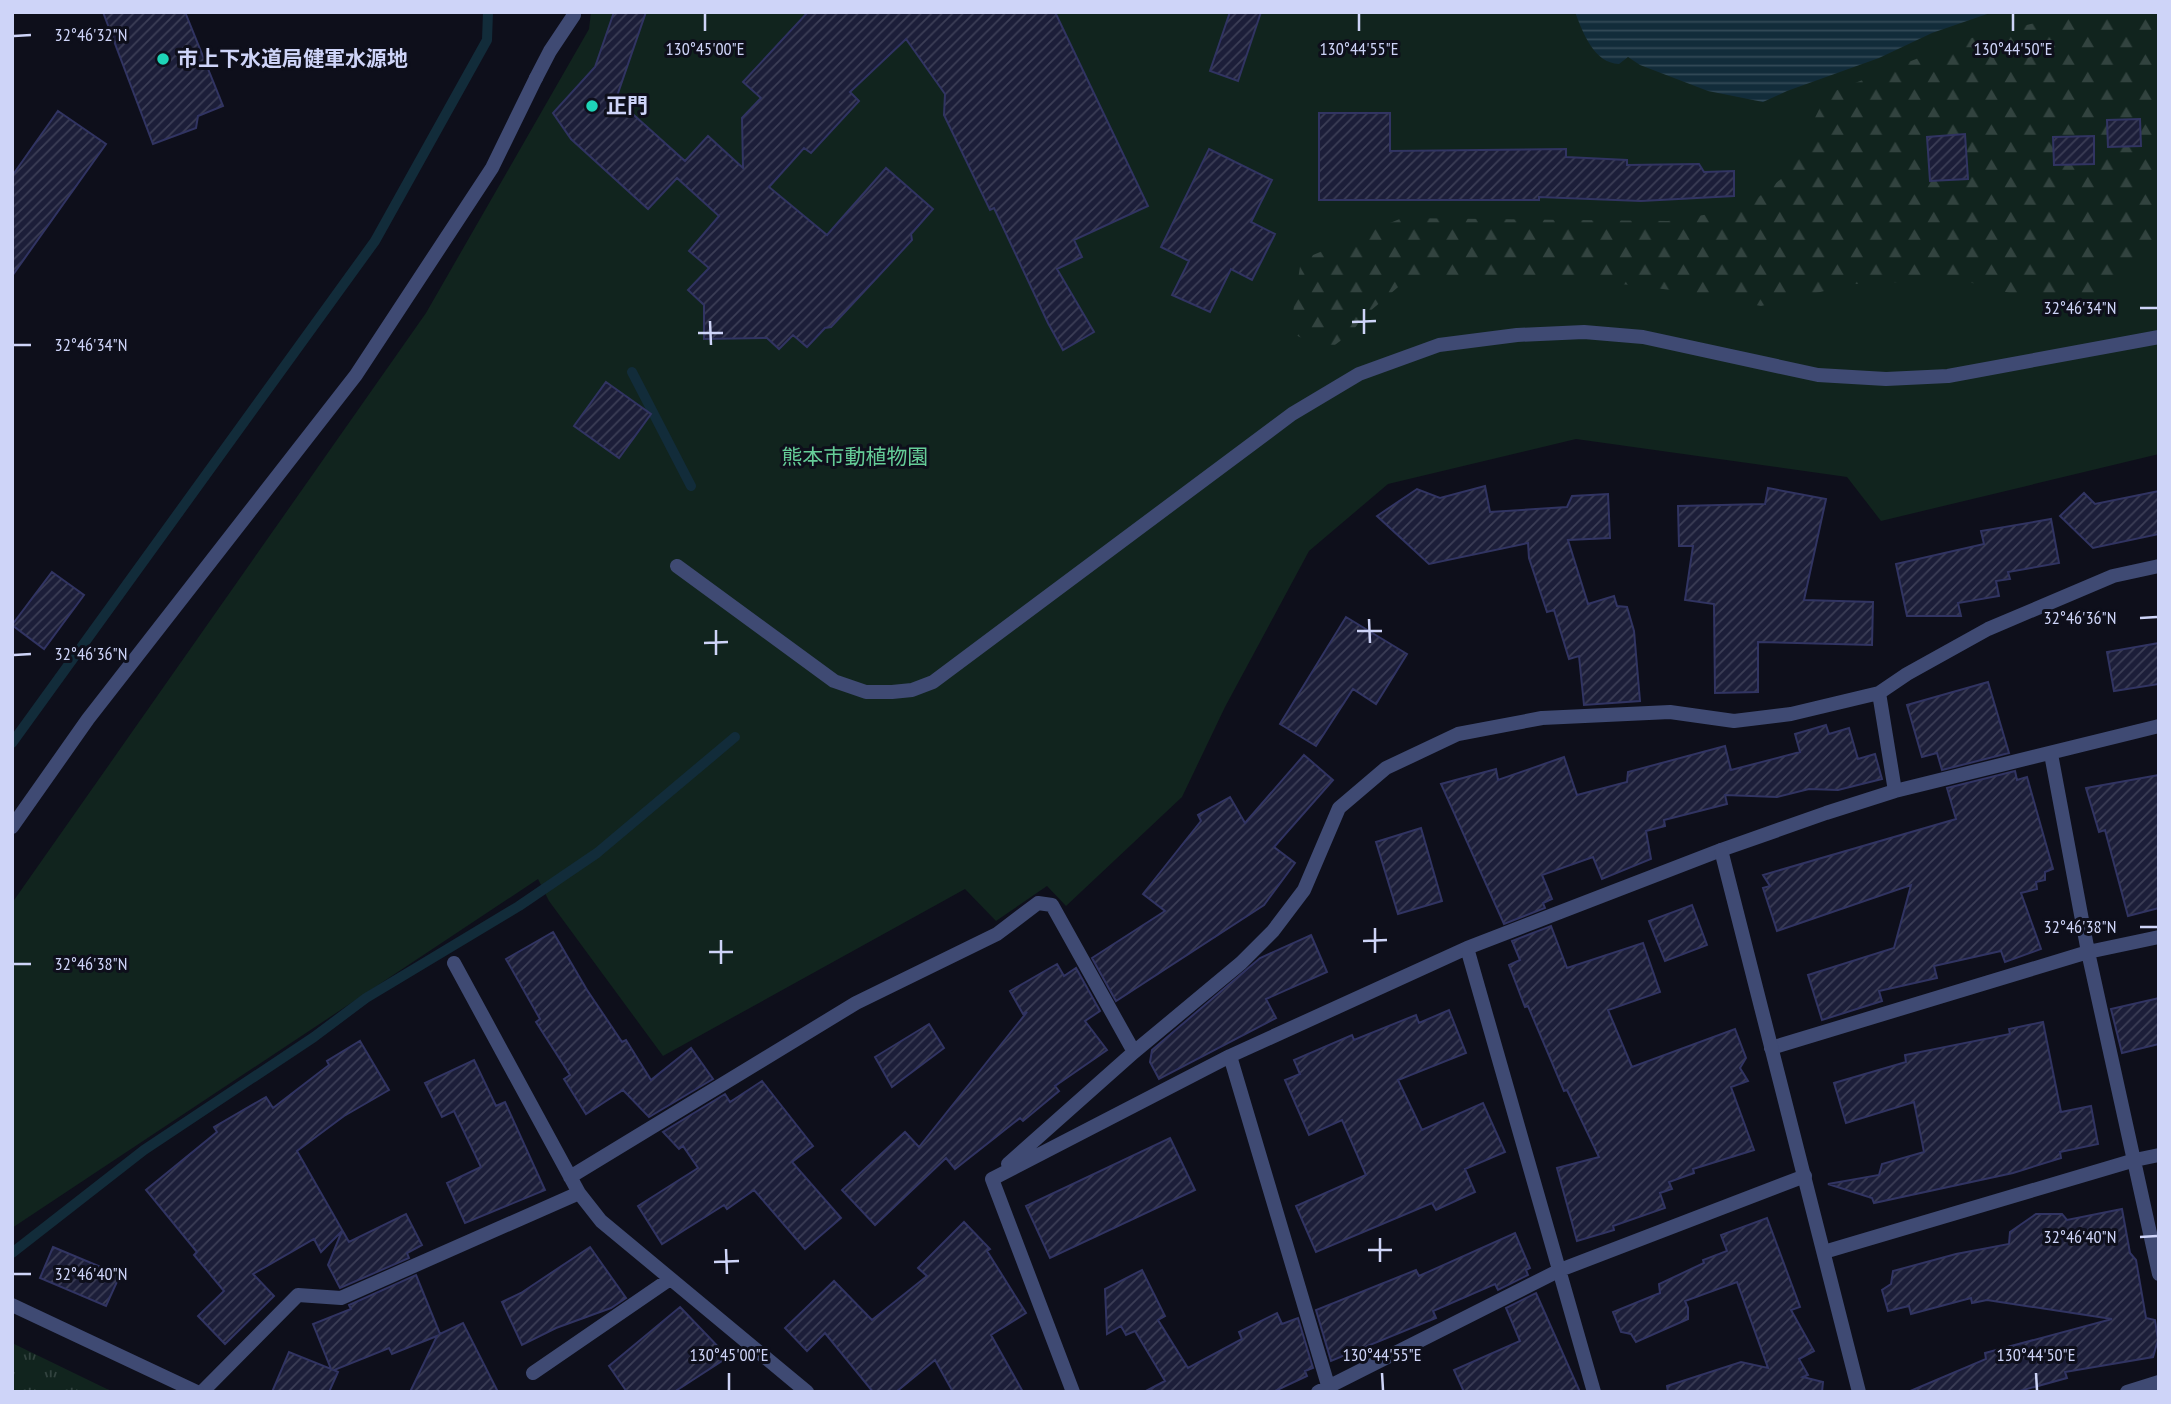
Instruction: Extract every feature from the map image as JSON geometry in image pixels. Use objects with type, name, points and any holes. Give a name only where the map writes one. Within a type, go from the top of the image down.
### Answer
[{"type":"street","points":[[12,827],[88,719],[356,375],[492,168],[550,51],[574,15],[573,12]]},
{"type":"street","points":[[677,566],[834,681],[866,692],[912,690],[933,682],[1292,414],[1359,374],[1439,345],[1517,335],[1595,332],[1643,337],[1818,375],[1886,379],[1948,376],[2159,337]]},
{"type":"street","points":[[992,1179],[1134,1052],[1241,963],[1273,931],[1304,890],[1339,808],[1387,768],[1458,734],[1542,718],[1670,712],[1734,721],[1791,713],[1880,693],[1907,674],[1988,629],[2113,576],[2159,566]]},
{"type":"street","points":[[1880,693],[1895,791]]},
{"type":"street","points":[[992,1179],[1230,1056],[1467,948],[1721,850],[1895,791],[2159,726]]},
{"type":"street","points":[[2051,754],[2088,952],[2159,1274]]},
{"type":"street","points":[[1721,850],[1859,1392]]},
{"type":"street","points":[[570,1177],[856,1003],[997,934],[1038,903],[1052,905],[1134,1052]]},
{"type":"street","points":[[1771,1048],[2088,952],[2159,937]]},
{"type":"street","points":[[1467,948],[1594,1392]]},
{"type":"street","points":[[454,962],[579,1193],[601,1221],[807,1392]]},
{"type":"street","points":[[1230,1056],[1325,1390],[1560,1270],[1805,1176]]},
{"type":"street","points":[[1824,1252],[2159,1155]]},
{"type":"street","points":[[992,1179],[1073,1392]]},
{"type":"street","points":[[12,1305],[200,1392],[298,1295],[341,1298],[579,1193]]},
{"type":"street","points":[[533,1373],[670,1279]]},
{"type":"street","points":[[2127,1392],[2159,1382]]},
{"type":"green space","name":"熊本市動植物園","points":[[591,12],[2159,12],[2159,454],[1881,521],[1847,477],[1576,439],[1388,484],[1309,551],[1225,707],[1182,797],[1066,906],[1047,886],[996,921],[965,889],[663,1056],[549,901],[538,879],[12,1228],[12,903],[426,313],[589,29]]},
{"type":"green space","points":[[2081,12],[2159,12],[2159,240],[2143,247],[2084,313],[1961,280],[1854,284],[1761,306],[1688,292],[1579,279],[1534,278],[1404,282],[1362,318],[1352,332],[1327,351],[1290,332],[1301,260],[1402,218],[1668,221],[1745,208],[1786,175],[1827,94],[1967,39]]},
{"type":"green space","points":[[12,1343],[113,1392],[12,1392]]},
{"type":"water","points":[[1575,12],[1993,12],[1932,33],[1879,58],[1763,102],[1708,91],[1640,65],[1628,57],[1619,64],[1610,62],[1596,53]]},
{"type":"building","name":"市上下水道局健軍水源地","points":[[103,12],[185,12],[223,106],[198,116],[196,128],[153,144]]},
{"type":"building","points":[[614,12],[646,12],[616,99],[685,161],[708,136],[743,168],[742,118],[761,98],[743,82],[808,12],[1055,12],[1148,206],[1074,240],[1082,257],[1057,269],[1094,332],[1063,350],[994,208],[990,210],[944,115],[945,94],[906,39],[850,92],[859,101],[811,153],[804,148],[769,187],[827,235],[886,168],[933,209],[911,234],[912,240],[831,327],[825,328],[807,347],[793,335],[779,349],[767,338],[704,339],[704,305],[688,290],[709,268],[689,251],[719,216],[677,178],[648,209],[571,139],[553,113],[595,67]]},
{"type":"building","points":[[1230,12],[1261,12],[1238,81],[1210,71]]},
{"type":"building","points":[[58,111],[106,144],[12,276],[12,176]]},
{"type":"building","points":[[1319,113],[1390,113],[1390,151],[1566,149],[1566,157],[1627,160],[1627,165],[1699,164],[1704,172],[1734,171],[1734,196],[1641,201],[1539,197],[1539,200],[1319,200]]},
{"type":"building","points":[[2140,119],[2141,146],[2108,147],[2107,120]]},
{"type":"building","points":[[1965,134],[1968,179],[1930,181],[1927,137]]},
{"type":"building","points":[[2094,136],[2094,164],[2054,165],[2053,137]]},
{"type":"building","points":[[1209,149],[1272,180],[1251,222],[1275,234],[1252,280],[1231,269],[1210,312],[1172,295],[1189,261],[1161,247]]},
{"type":"building","points":[[606,382],[651,414],[619,458],[574,426]]},
{"type":"building","points":[[1485,486],[1490,512],[1567,507],[1572,496],[1608,494],[1610,538],[1568,540],[1588,604],[1614,596],[1617,606],[1627,607],[1634,631],[1640,701],[1584,705],[1579,656],[1569,659],[1554,610],[1547,612],[1529,558],[1528,543],[1429,564],[1377,516],[1417,489],[1440,498]]},
{"type":"building","points":[[1768,488],[1826,499],[1804,600],[1873,602],[1872,645],[1758,642],[1758,692],[1715,693],[1714,604],[1685,600],[1693,546],[1679,546],[1678,506],[1765,504]]},
{"type":"building","points":[[2159,491],[2159,534],[2093,548],[2060,516],[2084,493],[2095,504]]},
{"type":"building","points":[[2051,519],[2059,563],[2008,572],[2010,579],[1996,581],[1999,596],[1958,603],[1961,616],[1907,616],[1896,564],[1984,544],[1981,531]]},
{"type":"building","points":[[52,572],[84,595],[44,649],[12,625]]},
{"type":"building","points":[[1346,617],[1407,654],[1376,704],[1353,689],[1316,746],[1280,724]]},
{"type":"building","points":[[2159,643],[2159,684],[2114,691],[2107,652]]},
{"type":"building","points":[[1988,682],[2009,753],[1942,770],[1937,753],[1922,757],[1907,705]]},
{"type":"building","points":[[1826,725],[1829,734],[1849,728],[1858,759],[1875,754],[1882,779],[1838,790],[1809,789],[1777,797],[1725,795],[1727,804],[1664,820],[1665,826],[1646,831],[1651,859],[1602,879],[1593,857],[1542,875],[1552,899],[1543,903],[1545,908],[1504,924],[1441,784],[1496,769],[1498,780],[1564,757],[1577,795],[1627,782],[1628,772],[1725,746],[1731,770],[1800,752],[1795,734]]},
{"type":"building","points":[[1304,755],[1333,780],[1274,847],[1295,863],[1264,905],[1116,1001],[1092,958],[1165,911],[1143,894],[1201,821],[1198,815],[1230,797],[1245,823]]},
{"type":"building","points":[[2015,771],[2017,780],[2027,777],[2053,869],[2045,872],[2045,880],[2036,882],[2037,889],[2021,893],[2041,949],[2005,962],[2001,951],[1934,966],[1937,978],[1879,991],[1882,1001],[1822,1020],[1808,975],[1894,948],[1911,885],[1777,931],[1763,888],[1770,886],[1763,875],[1956,819],[1947,788]]},
{"type":"building","points":[[2159,775],[2159,908],[2128,916],[2105,830],[2099,832],[2086,788]]},
{"type":"building","points":[[1421,828],[1442,901],[1398,914],[1376,842]]},
{"type":"building","points":[[1692,905],[1707,945],[1665,961],[1649,921]]},
{"type":"building","points":[[1551,926],[1567,968],[1643,943],[1660,992],[1608,1010],[1632,1067],[1735,1029],[1746,1058],[1740,1068],[1748,1081],[1731,1087],[1754,1150],[1693,1169],[1694,1173],[1669,1182],[1672,1189],[1660,1193],[1665,1208],[1613,1226],[1614,1230],[1577,1241],[1557,1168],[1599,1157],[1567,1090],[1564,1091],[1528,1006],[1525,1007],[1509,965],[1520,960],[1512,941]]},
{"type":"building","points":[[553,932],[587,990],[622,1042],[626,1040],[651,1080],[691,1048],[713,1079],[649,1117],[623,1090],[586,1114],[564,1079],[570,1075],[536,1022],[540,1019],[506,959]]},
{"type":"building","points":[[1311,935],[1327,972],[1266,999],[1276,1018],[1159,1079],[1150,1062],[1152,1050],[1260,958]]},
{"type":"building","points":[[1057,964],[1064,976],[1076,968],[1100,1011],[1085,1021],[1107,1050],[1055,1086],[1059,1091],[1023,1121],[1020,1118],[955,1169],[946,1158],[875,1225],[842,1190],[905,1132],[919,1147],[1027,1012],[1023,1014],[1010,991]]},
{"type":"building","points":[[2159,998],[2159,1044],[2122,1053],[2111,1009]]},
{"type":"building","points":[[1449,1010],[1466,1053],[1398,1080],[1422,1130],[1483,1103],[1505,1152],[1465,1169],[1475,1192],[1436,1210],[1432,1203],[1316,1252],[1296,1206],[1366,1175],[1342,1120],[1309,1135],[1285,1080],[1300,1074],[1294,1060],[1352,1035],[1354,1040],[1416,1015],[1419,1023]]},
{"type":"building","points":[[2043,1022],[2061,1112],[2091,1106],[2098,1144],[2060,1152],[2061,1158],[2013,1173],[1874,1203],[1872,1198],[1828,1184],[1879,1175],[1882,1164],[1924,1152],[1914,1102],[1846,1123],[1834,1083],[1906,1062],[1905,1055],[2010,1034],[2009,1029]]},
{"type":"building","points":[[929,1024],[944,1048],[892,1087],[875,1057]]},
{"type":"building","points":[[360,1041],[389,1090],[344,1116],[297,1151],[349,1242],[406,1214],[422,1245],[407,1253],[409,1258],[340,1288],[328,1265],[342,1231],[321,1252],[314,1239],[253,1274],[274,1296],[225,1344],[198,1316],[224,1291],[194,1255],[197,1252],[146,1190],[217,1132],[214,1127],[266,1097],[273,1108],[329,1065],[327,1061]]},
{"type":"building","points":[[474,1060],[496,1106],[505,1102],[545,1190],[465,1223],[447,1183],[481,1167],[454,1111],[442,1117],[425,1083]]},
{"type":"building","points":[[762,1081],[813,1146],[792,1162],[841,1218],[805,1249],[754,1190],[727,1209],[724,1205],[662,1244],[638,1206],[698,1168],[683,1146],[679,1149],[663,1132],[725,1094],[730,1102]]},
{"type":"building","points":[[1170,1138],[1195,1190],[1050,1258],[1026,1206]]},
{"type":"building","points":[[2122,1209],[2130,1253],[2136,1260],[2146,1318],[2155,1320],[2158,1340],[2153,1357],[2065,1372],[2067,1378],[2016,1392],[1908,1392],[1986,1359],[1985,1353],[2112,1319],[1987,1300],[1972,1303],[1971,1298],[1911,1314],[1909,1306],[1888,1311],[1882,1290],[1891,1284],[1893,1271],[1956,1254],[2009,1244],[2010,1232],[2036,1214],[2062,1214],[2067,1220]]},
{"type":"building","points":[[1767,1218],[1800,1307],[1791,1310],[1814,1351],[1799,1359],[1808,1375],[1803,1377],[1823,1382],[1822,1392],[1668,1392],[1667,1386],[1741,1362],[1768,1368],[1737,1282],[1685,1301],[1688,1319],[1636,1342],[1631,1334],[1621,1332],[1613,1312],[1660,1293],[1659,1284],[1704,1263],[1703,1260],[1727,1251],[1721,1235]]},
{"type":"building","points":[[964,1222],[990,1249],[987,1251],[1026,1313],[991,1335],[1023,1392],[953,1392],[935,1360],[896,1392],[873,1392],[825,1333],[807,1351],[785,1328],[834,1281],[872,1320],[927,1276],[918,1268]]},
{"type":"building","points":[[1515,1233],[1530,1268],[1526,1270],[1528,1275],[1498,1290],[1495,1284],[1433,1311],[1436,1318],[1331,1361],[1316,1310],[1416,1270],[1419,1276]]},
{"type":"building","points":[[53,1247],[120,1275],[106,1306],[40,1278]]},
{"type":"building","points":[[590,1247],[626,1298],[611,1308],[556,1328],[522,1345],[502,1302],[521,1293]]},
{"type":"building","points":[[1142,1270],[1165,1316],[1158,1320],[1188,1368],[1242,1339],[1239,1332],[1277,1313],[1282,1324],[1298,1318],[1313,1368],[1305,1371],[1307,1376],[1273,1392],[1144,1392],[1165,1381],[1135,1331],[1126,1335],[1121,1326],[1107,1334],[1105,1289]]},
{"type":"building","points":[[416,1275],[440,1334],[463,1323],[498,1392],[410,1392],[437,1336],[392,1354],[389,1348],[334,1370],[338,1372],[329,1392],[272,1392],[289,1352],[331,1369],[313,1324],[351,1309],[349,1305]]},
{"type":"building","points":[[1536,1293],[1580,1392],[1464,1392],[1454,1370],[1520,1341],[1506,1308]]},
{"type":"building","points":[[680,1307],[728,1357],[674,1392],[627,1392],[609,1366]]},
{"type":"waterway","points":[[12,743],[375,241],[487,40],[488,12]]},
{"type":"waterway","points":[[632,372],[691,486]]},
{"type":"waterway","points":[[12,1253],[144,1150],[314,1037],[366,998],[519,906],[597,853],[735,737]]},
{"type":"place","name":"市上下水道局健軍水源地","points":[[163,59]]},
{"type":"place","name":"正門","points":[[592,106]]}]
